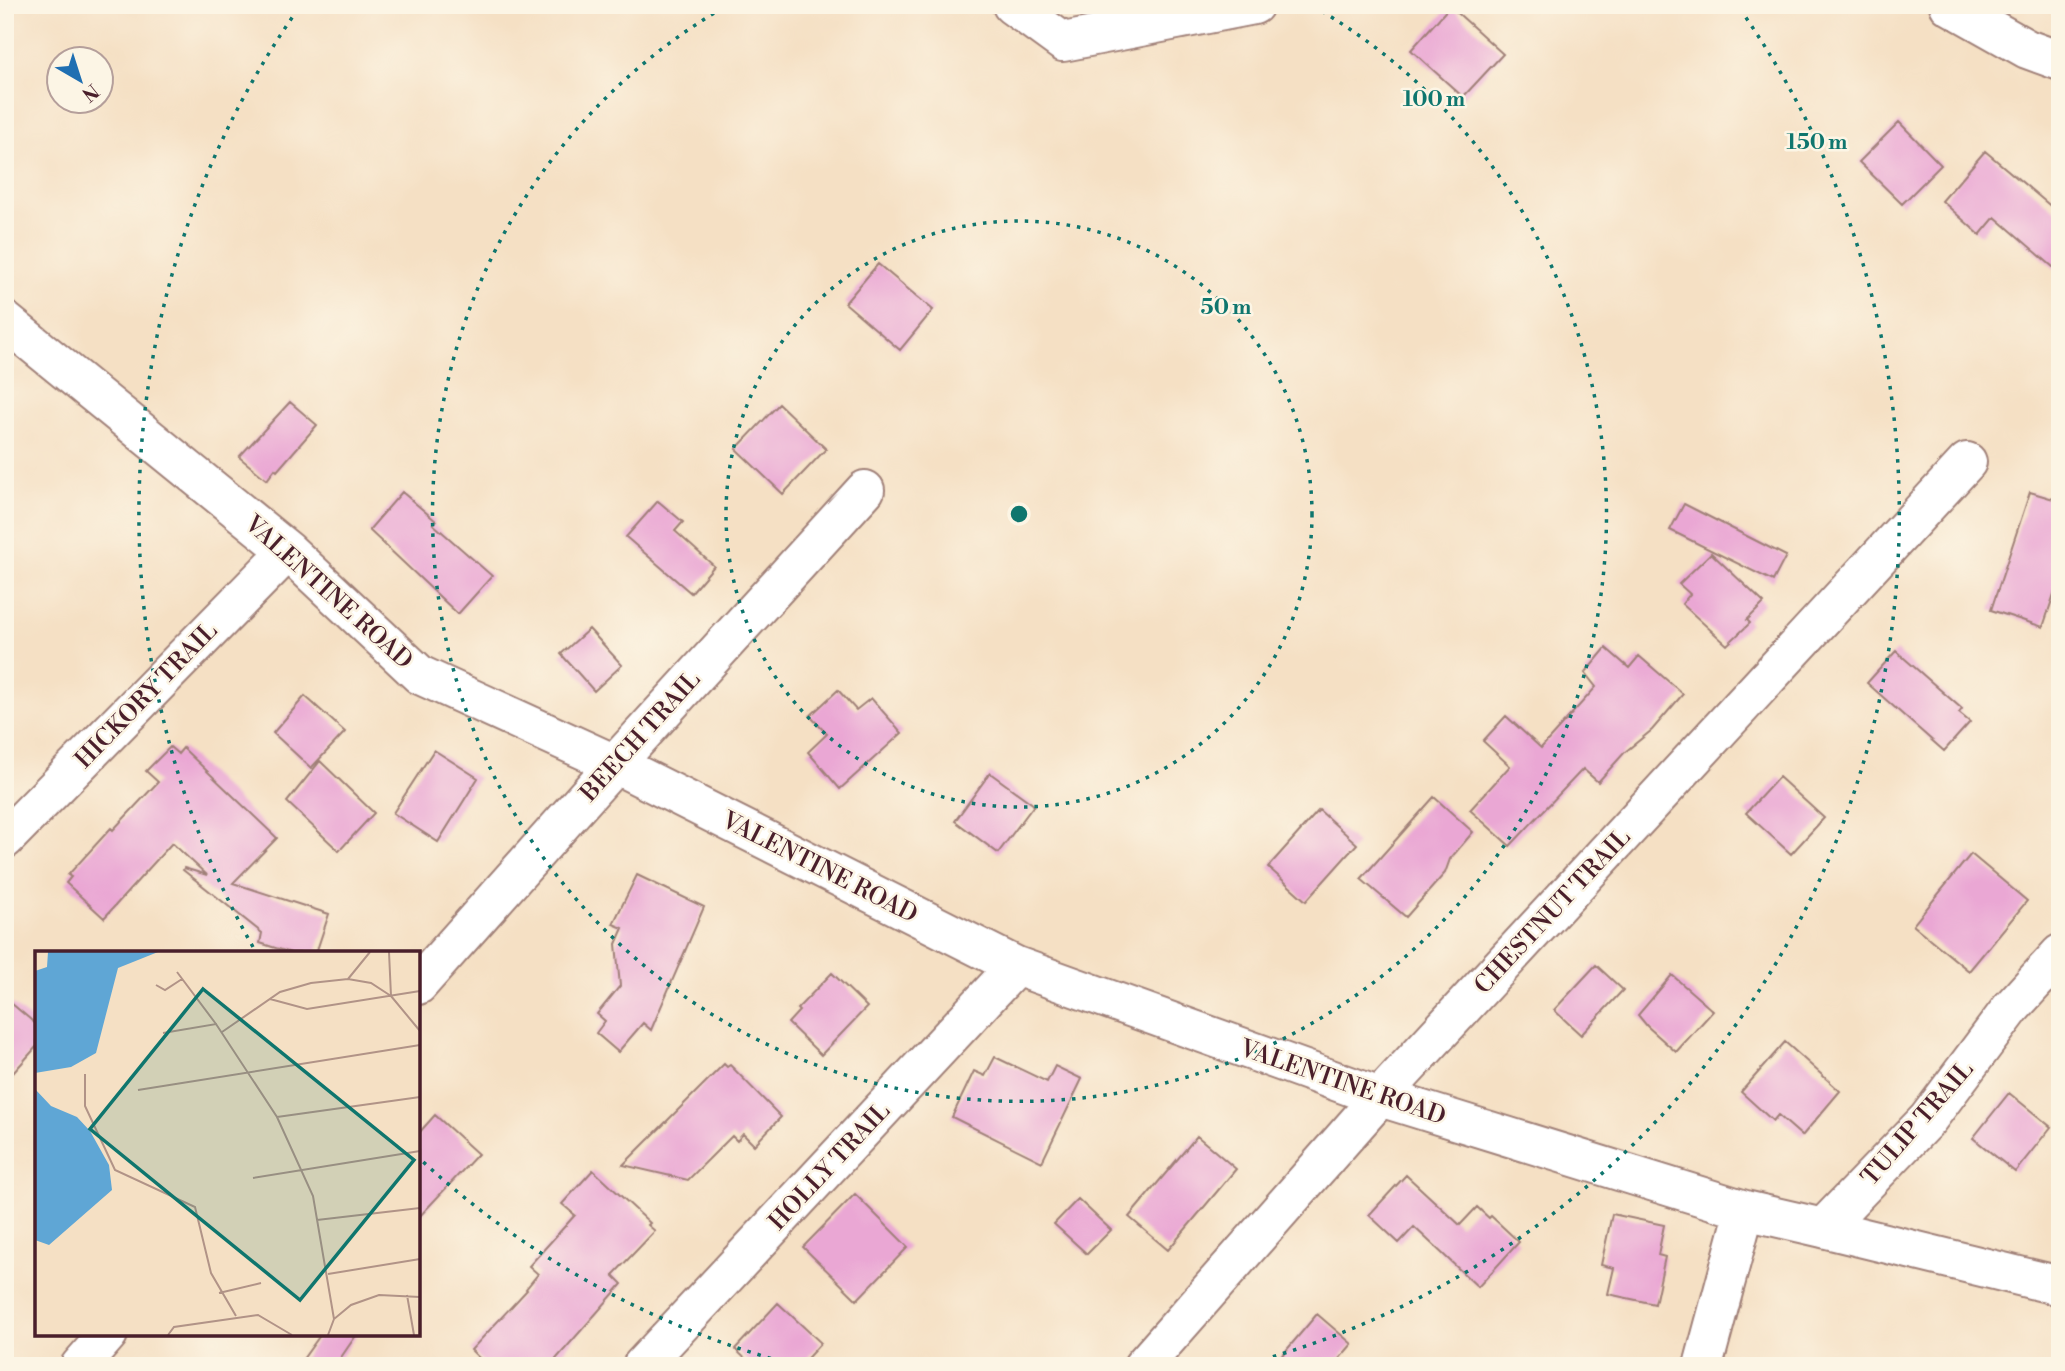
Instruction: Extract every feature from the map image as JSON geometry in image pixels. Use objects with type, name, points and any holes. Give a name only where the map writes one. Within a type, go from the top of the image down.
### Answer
[{"type":"street","points":[[1012,5],[1063,42],[1254,5]]},
{"type":"street","points":[[1949,5],[2028,49],[2060,61]]},
{"type":"street","name":"VALENTINE ROAD","points":[[5,321],[288,551],[421,675],[615,764],[1016,966],[1380,1097],[1745,1210]]},
{"type":"street","name":"CHESTNUT TRAIL","points":[[1143,1366],[1380,1097],[1968,462]]},
{"type":"street","name":"BEECH TRAIL","points":[[420,983],[865,489]]},
{"type":"street","name":"HICKORY TRAIL","points":[[5,839],[288,551]]},
{"type":"street","name":"TULIP TRAIL","points":[[1823,1228],[1927,1119],[2011,1008],[2060,954]]},
{"type":"street","name":"HOLLY TRAIL","points":[[642,1366],[1016,966]]},
{"type":"street","points":[[1703,1366],[1745,1210],[2060,1286]]},
{"type":"street","points":[[80,1366],[106,1336]]},
{"type":"building","points":[[1450,6],[1503,54],[1463,97],[1411,50]]},
{"type":"building","points":[[1899,122],[1941,165],[1902,204],[1859,162]]},
{"type":"building","points":[[1985,151],[2060,214],[2060,273],[1995,217],[1980,235],[1942,201]]},
{"type":"building","points":[[878,264],[933,310],[900,350],[845,303]]},
{"type":"building","points":[[290,402],[317,425],[267,480],[239,457]]},
{"type":"building","points":[[779,404],[826,449],[783,494],[736,449]]},
{"type":"building","points":[[402,492],[436,521],[433,524],[492,576],[458,614],[369,530]]},
{"type":"building","points":[[2030,492],[2060,501],[2060,576],[2043,627],[1991,610]]},
{"type":"building","points":[[658,501],[683,522],[675,531],[714,566],[691,593],[626,537]]},
{"type":"building","points":[[1684,504],[1786,556],[1773,581],[1670,530]]},
{"type":"building","points":[[1711,553],[1764,603],[1747,620],[1750,623],[1727,645],[1682,604],[1690,594],[1679,584]]},
{"type":"building","points":[[589,629],[622,665],[594,691],[561,654]]},
{"type":"building","points":[[1606,648],[1629,668],[1639,656],[1683,694],[1652,730],[1625,752],[1598,782],[1583,769],[1510,846],[1470,810],[1510,766],[1483,741],[1506,716],[1541,748],[1596,687],[1585,673]]},
{"type":"building","points":[[1896,651],[1962,709],[1959,713],[1970,722],[1944,751],[1867,683]]},
{"type":"building","points":[[838,690],[856,710],[871,698],[902,733],[840,789],[808,752],[827,734],[810,716]]},
{"type":"building","points":[[305,696],[345,732],[311,768],[273,733]]},
{"type":"building","points":[[170,747],[178,754],[183,748],[277,838],[233,883],[329,914],[317,951],[285,951],[260,943],[262,933],[183,870],[184,868],[207,875],[172,843],[104,918],[66,883],[71,877],[68,875],[158,782],[146,771]]},
{"type":"building","points":[[434,750],[478,778],[438,842],[393,813]]},
{"type":"building","points":[[320,761],[374,813],[339,851],[287,802]]},
{"type":"building","points":[[990,773],[1034,805],[998,853],[955,821]]},
{"type":"building","points":[[1779,777],[1824,818],[1791,854],[1746,813]]},
{"type":"building","points":[[1434,797],[1473,832],[1450,859],[1445,873],[1406,917],[1361,879]]},
{"type":"building","points":[[1319,810],[1357,844],[1306,901],[1268,867]]},
{"type":"building","points":[[1971,854],[2027,901],[1969,971],[1913,925]]},
{"type":"building","points":[[637,875],[704,907],[651,1030],[643,1023],[618,1052],[596,1033],[605,1021],[597,1014],[620,986],[616,944],[623,928],[613,924]]},
{"type":"building","points":[[1596,965],[1623,990],[1581,1035],[1554,1010]]},
{"type":"building","points":[[832,973],[867,1007],[821,1055],[788,1023],[799,1011],[797,1009]]},
{"type":"building","points":[[1672,975],[1713,1011],[1676,1052],[1638,1015]]},
{"type":"building","points":[[5,998],[35,1023],[35,1048],[5,1082]]},
{"type":"building","points":[[1785,1042],[1840,1091],[1802,1136],[1778,1115],[1773,1121],[1741,1092]]},
{"type":"building","points":[[995,1057],[1047,1082],[1055,1066],[1082,1079],[1042,1162],[952,1117],[974,1071],[985,1076]]},
{"type":"building","points":[[724,1064],[727,1067],[730,1065],[781,1117],[754,1145],[743,1134],[737,1141],[732,1136],[688,1180],[623,1165]]},
{"type":"building","points":[[2009,1093],[2051,1127],[2015,1172],[1973,1138]]},
{"type":"building","points":[[435,1115],[478,1154],[420,1216],[420,1132]]},
{"type":"building","points":[[1197,1136],[1236,1169],[1168,1250],[1129,1217]]},
{"type":"building","points":[[593,1170],[650,1223],[648,1225],[655,1231],[613,1275],[622,1284],[550,1366],[487,1366],[471,1350],[527,1290],[538,1274],[529,1266],[575,1215],[562,1204]]},
{"type":"building","points":[[1406,1175],[1460,1225],[1477,1207],[1519,1242],[1478,1287],[1414,1227],[1399,1243],[1369,1215]]},
{"type":"building","points":[[855,1194],[908,1247],[857,1300],[803,1247]]},
{"type":"building","points":[[1078,1199],[1111,1230],[1087,1254],[1054,1224]]},
{"type":"building","points":[[1612,1214],[1664,1225],[1658,1255],[1665,1257],[1655,1304],[1608,1294],[1614,1268],[1601,1265]]},
{"type":"building","points":[[778,1303],[821,1343],[800,1366],[753,1366],[735,1349]]},
{"type":"building","points":[[1317,1314],[1352,1344],[1333,1366],[1273,1366]]},
{"type":"building","points":[[320,1336],[356,1336],[335,1366],[298,1366]]}]
